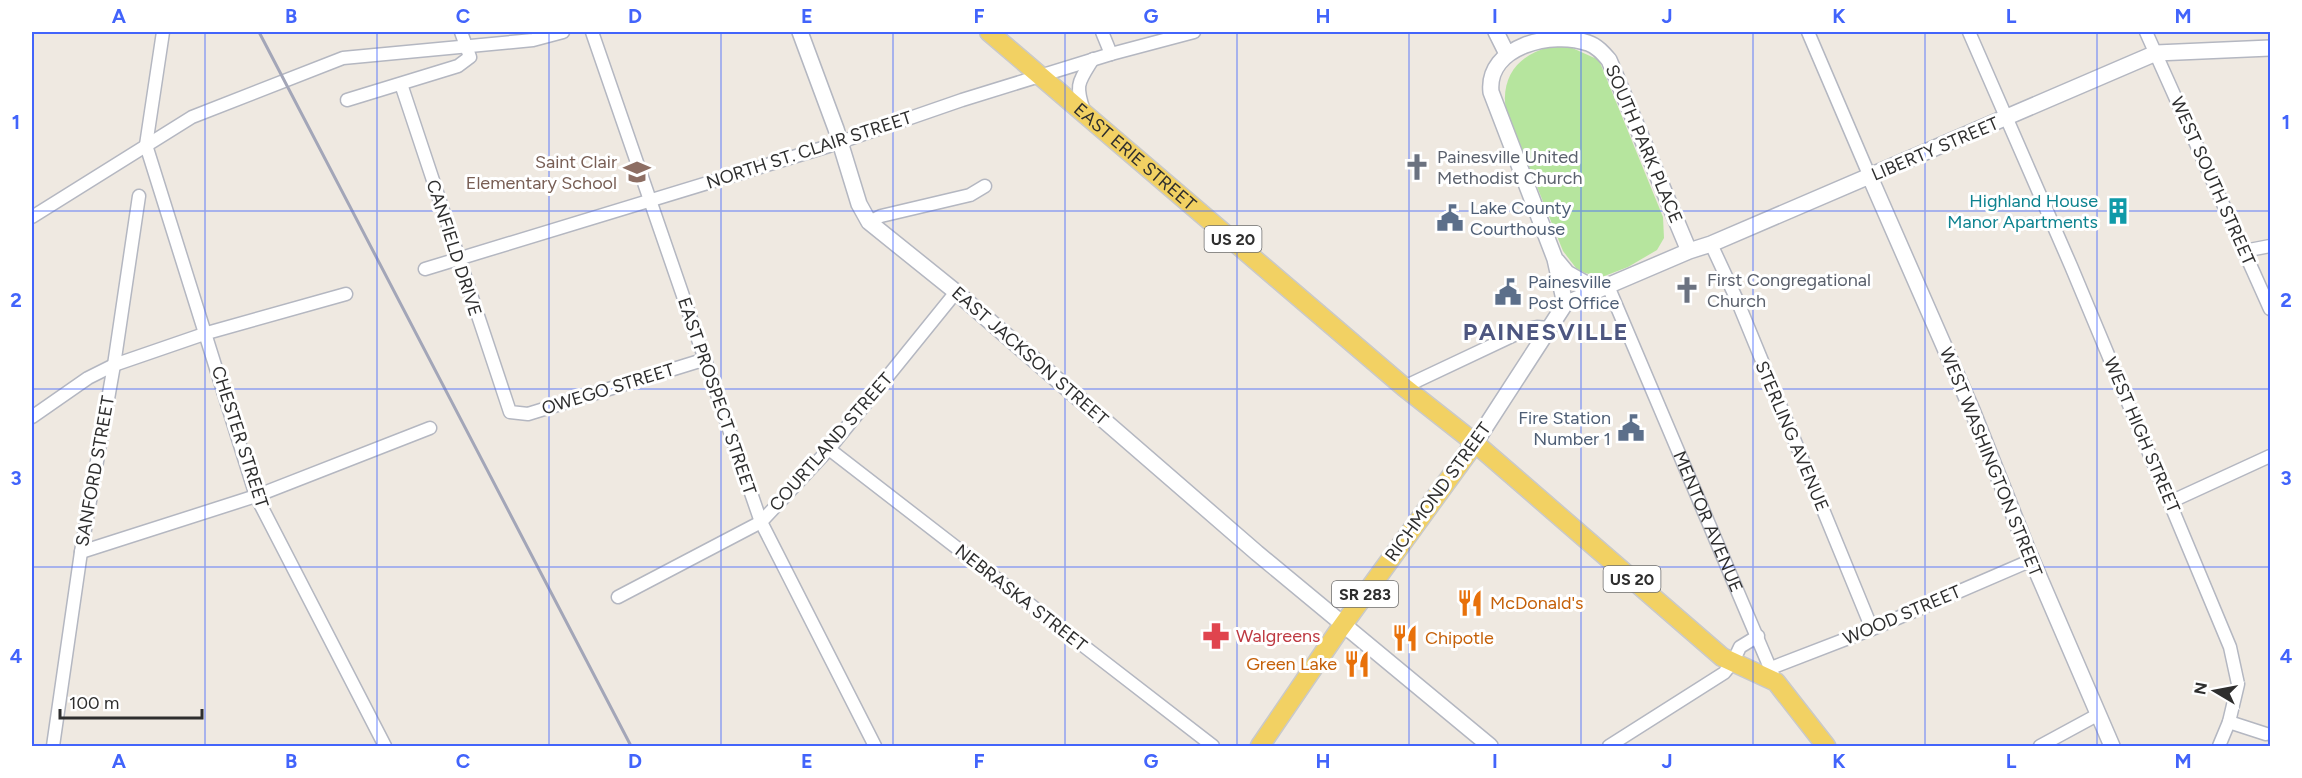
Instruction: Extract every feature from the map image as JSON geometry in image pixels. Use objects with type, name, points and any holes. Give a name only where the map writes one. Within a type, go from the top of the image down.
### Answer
[{"type":"main road","name":"EAST ERIE STREET","points":[[989,32],[1404,387],[1475,443]]},
{"type":"main road","name":"RICHMOND STREET","points":[[1260,747],[1344,624],[1475,443]]},
{"type":"main road","name":"US 20","points":[[1475,443],[1713,649],[1733,662],[1774,675]]},
{"type":"main road","name":"MENTOR AVENUE","points":[[1774,675],[1826,747]]},
{"type":"street","points":[[146,145],[163,32]]},
{"type":"street","points":[[347,100],[458,66],[470,57],[461,32]]},
{"type":"street","points":[[32,217],[192,117],[343,58],[563,32]]},
{"type":"street","name":"EAST PROSPECT STREET","points":[[592,32],[761,522],[875,747]]},
{"type":"street","name":"EAST JACKSON STREET","points":[[800,32],[840,141],[859,204],[869,222],[956,291],[1257,553],[1490,747]]},
{"type":"street","points":[[1102,32],[1110,54]]},
{"type":"street","name":"NORTH ST. CLAIR STREET","points":[[425,269],[650,202],[1093,59],[1194,32]]},
{"type":"street","points":[[1496,32],[1507,54],[1492,73],[1491,92],[1555,259],[1565,304],[1603,288]]},
{"type":"street","points":[[1808,32],[1870,177]]},
{"type":"street","name":"WEST HIGH STREET","points":[[1969,32],[2230,647],[2238,684],[2229,722],[2219,747]]},
{"type":"street","name":"WEST SOUTH STREET","points":[[2146,32],[2271,309]]},
{"type":"street","name":"SOUTH PARK PLACE","points":[[1507,54],[1524,46],[1552,38],[1577,39],[1601,50],[1610,60],[1689,251]]},
{"type":"street","name":"LIBERTY STREET","points":[[1603,288],[1870,177],[2156,53],[2271,48]]},
{"type":"street","points":[[1085,112],[1077,92],[1080,81],[1093,59]]},
{"type":"street","name":"CANFIELD DRIVE","points":[[401,84],[510,412]]},
{"type":"street","name":"CHESTER STREET","points":[[146,145],[207,333],[256,496],[385,747]]},
{"type":"street","name":"WEST WASHINGTON STREET","points":[[1870,177],[1972,410],[2032,560],[2112,747]]},
{"type":"street","points":[[869,222],[881,216],[970,195],[985,186]]},
{"type":"street","name":"SANFORD STREET","points":[[53,747],[81,552],[114,365],[139,196]]},
{"type":"street","name":"STERLING AVENUE","points":[[1711,244],[1737,300],[1872,629]]},
{"type":"street","points":[[2244,251],[2271,246]]},
{"type":"street","points":[[1555,259],[1567,273],[1603,288]]},
{"type":"street","name":"MENTOR AVENUE","points":[[1603,288],[1774,675]]},
{"type":"street","name":"COURTLAND STREET","points":[[618,597],[761,522],[829,449],[956,291]]},
{"type":"street","points":[[32,417],[88,378],[114,365],[207,333],[346,294]]},
{"type":"street","name":"RICHMOND STREET","points":[[1475,443],[1565,304]]},
{"type":"street","points":[[1404,387],[1527,329],[1549,328]]},
{"type":"street","name":"OWEGO STREET","points":[[510,412],[528,414],[706,359]]},
{"type":"street","points":[[81,552],[256,496],[430,428]]},
{"type":"street","name":"NEBRASKA STREET","points":[[829,449],[1213,747]]},
{"type":"street","points":[[2170,502],[2271,456]]},
{"type":"street","name":"WOOD STREET","points":[[1774,675],[1872,629],[2032,560]]},
{"type":"street","points":[[1609,747],[1724,673],[1733,662],[1740,647],[1758,636]]},
{"type":"street","points":[[2040,747],[2099,714]]},
{"type":"street","points":[[2229,722],[2266,734]]},
{"type":"green space","points":[[1550,47],[1570,47],[1599,60],[1663,217],[1664,238],[1657,250],[1628,267],[1602,277],[1576,268],[1563,251],[1506,110],[1506,87],[1514,69],[1529,55]]},
{"type":"railway","points":[[259,32],[631,746]]},
{"type":"place","name":"Painesville United Methodist Church","points":[[1417,167]]},
{"type":"place","name":"Saint Clair Elementary School","points":[[637,172]]},
{"type":"place","name":"Highland House Manor Apartments","points":[[2118,211]]},
{"type":"place","name":"Lake County Courthouse","points":[[1450,218]]},
{"type":"place","name":"First Congregational Church","points":[[1687,290]]},
{"type":"place","name":"Painesville Post Office","points":[[1508,292]]},
{"type":"place","name":"Fire Station Number 1","points":[[1631,428]]},
{"type":"place","name":"McDonald's","points":[[1470,603]]},
{"type":"place","name":"Walgreens","points":[[1216,636]]},
{"type":"place","name":"Chipotle","points":[[1405,638]]},
{"type":"place","name":"Green Lake","points":[[1357,664]]},
{"type":"district","name":"PAINESVILLE","points":[[1546,332]]}]
